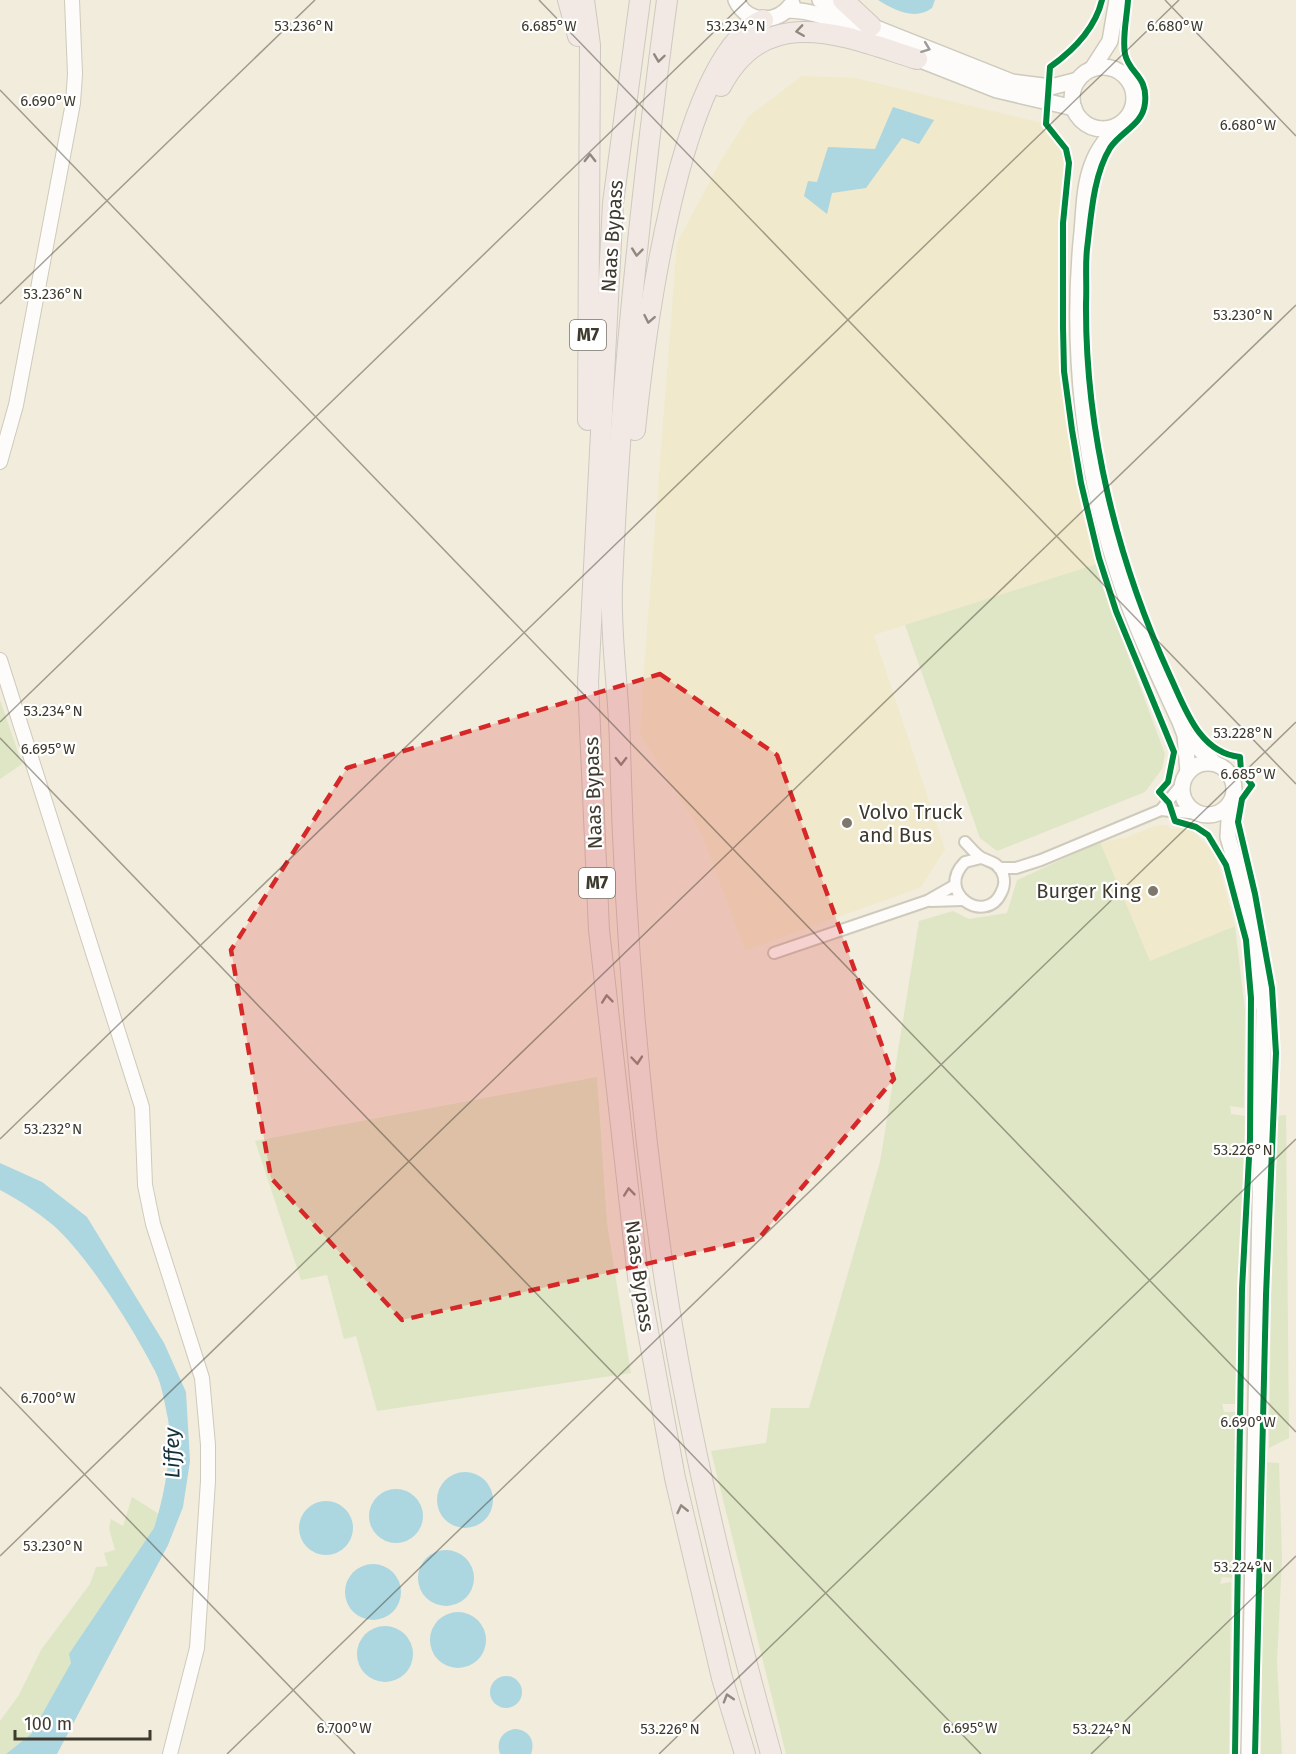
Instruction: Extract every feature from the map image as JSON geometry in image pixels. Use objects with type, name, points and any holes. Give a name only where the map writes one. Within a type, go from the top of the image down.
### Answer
[{"type":"highway","name":"M7","points":[[568,0],[590,104]]},
{"type":"highway","name":"M7","points":[[584,0],[590,45],[588,459],[594,564]]},
{"type":"highway","name":"Naas Bypass","points":[[640,0],[613,203],[588,682],[599,930],[638,1277],[675,1478],[722,1678],[746,1754]]},
{"type":"highway","name":"Naas Bypass","points":[[667,0],[652,114],[625,384],[612,590],[620,728],[623,858],[637,1061],[664,1271],[694,1436],[729,1602],[771,1754]]},
{"type":"highway","points":[[843,0],[871,26]]},
{"type":"highway","name":"M7","points":[[620,728],[622,627],[630,478],[644,348],[689,131],[723,58],[733,42],[744,31],[763,20]]},
{"type":"highway","name":"M7","points":[[683,159],[724,79],[750,51],[782,34],[808,29],[831,32],[917,59]]},
{"type":"main road","points":[[736,0],[749,15],[763,20],[780,16],[791,5],[822,15],[917,59],[996,90],[1074,108]]},
{"type":"main road","points":[[820,0],[871,26],[1012,81],[1051,87],[1078,80]]},
{"type":"main road","points":[[1091,166],[1085,123],[1074,108],[1073,89],[1078,80],[1092,69],[1110,41],[1117,0]]},
{"type":"main road","points":[[1110,41],[1119,71],[1131,84],[1134,93],[1131,111],[1101,144],[1091,166],[1086,191],[1078,267],[1079,354],[1087,434],[1103,517],[1121,584],[1185,735],[1183,799],[1192,811],[1203,815],[1228,837]]},
{"type":"main road","points":[[1092,69],[1101,67],[1119,71]]},
{"type":"main road","points":[[1085,123],[1102,129],[1120,124]]},
{"type":"main road","points":[[1185,735],[1214,763],[1222,766],[1232,779],[1234,787],[1230,803],[1228,837],[1253,924],[1264,1010],[1249,1754]]},
{"type":"main road","points":[[1185,778],[1200,764],[1214,763]]},
{"type":"main road","points":[[1203,815],[1217,814],[1230,803]]},
{"type":"street","points":[[0,462],[16,405],[73,103],[75,74],[72,0]]},
{"type":"street","points":[[0,660],[142,1107],[145,1185],[149,1205],[202,1378],[208,1481],[197,1648],[170,1754]]},
{"type":"street","points":[[1161,810],[1185,778]]},
{"type":"street","points":[[965,862],[965,842],[981,858],[999,868],[1016,868],[1161,810],[1203,815]]},
{"type":"street","points":[[962,900],[955,885],[957,872],[965,862],[981,858]]},
{"type":"street","points":[[999,868],[1004,885]]},
{"type":"street","points":[[927,902],[962,900],[976,907],[992,904],[998,899],[1004,885],[1016,868]]},
{"type":"street","points":[[774,953],[927,902],[955,885]]},
{"type":"highlighted area","points":[[660,674],[777,755],[894,1079],[759,1238],[402,1320],[271,1178],[231,950],[347,768]]},
{"type":"shaded area","points":[[802,76],[855,78],[1042,123],[1063,145],[1068,170],[1062,236],[1061,384],[1087,523],[1100,563],[874,635],[945,849],[921,887],[745,951],[701,832],[640,735],[643,683],[677,243],[723,157],[749,116]]},
{"type":"shaded area","points":[[1167,825],[1171,830],[1182,826],[1194,832],[1215,854],[1235,926],[1150,962],[1100,842],[1125,838],[1155,826]]},
{"type":"green space","points":[[1100,563],[1103,577],[1101,582],[1165,754],[1162,769],[1145,792],[997,851],[980,838],[905,625]]},
{"type":"green space","points":[[0,700],[22,764],[0,779]]},
{"type":"green space","points":[[1100,842],[1150,961],[1235,926],[1245,1010],[1244,1108],[1230,1106],[1231,1114],[1245,1116],[1235,1404],[1222,1404],[1224,1412],[1237,1412],[1232,1578],[1222,1577],[1220,1584],[1231,1582],[1229,1754],[786,1754],[711,1451],[766,1443],[771,1408],[809,1408],[880,1162],[919,921],[953,911],[969,919],[1007,913],[1017,880]]},
{"type":"green space","points":[[597,1077],[607,1223],[631,1373],[377,1411],[356,1336],[344,1339],[327,1275],[301,1280],[255,1141]]},
{"type":"green space","points":[[1286,1115],[1289,1438],[1269,1448],[1274,1116]]},
{"type":"green space","points":[[1263,1462],[1279,1463],[1282,1558],[1277,1662],[1282,1754],[1261,1754]]},
{"type":"green space","points":[[132,1497],[159,1514],[154,1528],[111,1594],[31,1734],[6,1754],[0,1754],[0,1721],[19,1695],[41,1650],[90,1584],[96,1567],[108,1566],[104,1553],[115,1550],[109,1528],[111,1519],[123,1526]]},
{"type":"water","points":[[878,0],[935,0],[932,8],[919,14],[912,14]]},
{"type":"water","points":[[893,107],[934,120],[919,144],[902,138],[866,188],[832,193],[827,214],[804,196],[808,181],[817,182],[828,147],[875,149]]},
{"type":"water","name":"Liffey","points":[[0,1163],[42,1182],[87,1217],[164,1343],[186,1392],[190,1461],[183,1507],[168,1545],[57,1754],[6,1754],[31,1734],[71,1663],[69,1654],[154,1528],[167,1474],[168,1419],[157,1376],[122,1314],[95,1273],[67,1238],[40,1215],[0,1190]]},
{"type":"water","points":[[465,1472],[476,1474],[485,1480],[491,1489],[493,1500],[491,1511],[485,1520],[476,1526],[465,1528],[454,1526],[445,1520],[439,1511],[437,1500],[439,1489],[445,1480],[454,1474]]},
{"type":"water","points":[[396,1489],[406,1491],[415,1497],[421,1506],[423,1516],[421,1526],[415,1535],[406,1541],[396,1543],[386,1541],[377,1535],[371,1526],[369,1516],[371,1506],[377,1497],[386,1491]]},
{"type":"water","points":[[326,1501],[336,1503],[345,1509],[351,1518],[353,1528],[351,1538],[345,1547],[336,1553],[326,1555],[316,1553],[307,1547],[301,1538],[299,1528],[301,1518],[307,1509],[316,1503]]},
{"type":"water","points":[[446,1550],[466,1558],[474,1578],[466,1598],[446,1606],[426,1598],[418,1578],[426,1558]]},
{"type":"water","points":[[373,1564],[393,1572],[401,1592],[393,1612],[373,1620],[353,1612],[345,1592],[353,1572]]},
{"type":"water","points":[[458,1612],[478,1620],[486,1640],[478,1660],[458,1668],[438,1660],[430,1640],[438,1620]]},
{"type":"water","points":[[385,1626],[405,1634],[413,1654],[405,1674],[385,1682],[365,1674],[357,1654],[365,1634]]},
{"type":"water","points":[[506,1676],[518,1680],[522,1692],[518,1704],[506,1708],[494,1704],[490,1692],[494,1680]]},
{"type":"water","points":[[514,1729],[530,1736],[531,1754],[500,1754],[501,1738],[506,1732]]},
{"type":"cycle path","points":[[1102,0],[1089,29],[1067,53],[1050,67],[1046,124],[1066,149],[1069,163],[1063,223],[1063,327],[1064,371],[1072,430],[1081,483],[1099,558],[1116,611],[1174,752],[1168,782],[1159,792],[1169,803],[1175,821],[1196,827],[1208,835],[1226,865],[1246,940],[1251,998],[1250,1139],[1242,1289],[1235,1754]]},
{"type":"cycle path","points":[[1128,0],[1124,48],[1127,61],[1144,86],[1145,103],[1140,117],[1115,142],[1104,159],[1094,197],[1086,256],[1087,351],[1091,399],[1098,447],[1120,541],[1151,632],[1195,727],[1214,747],[1226,754],[1240,757],[1241,771],[1252,785],[1242,799],[1238,822],[1255,894],[1272,988],[1276,1053],[1266,1295],[1255,1754]]},
{"type":"place","name":"Volvo Truck and Bus","points":[[847,823]]},
{"type":"place","name":"Burger King","points":[[1153,891]]}]
